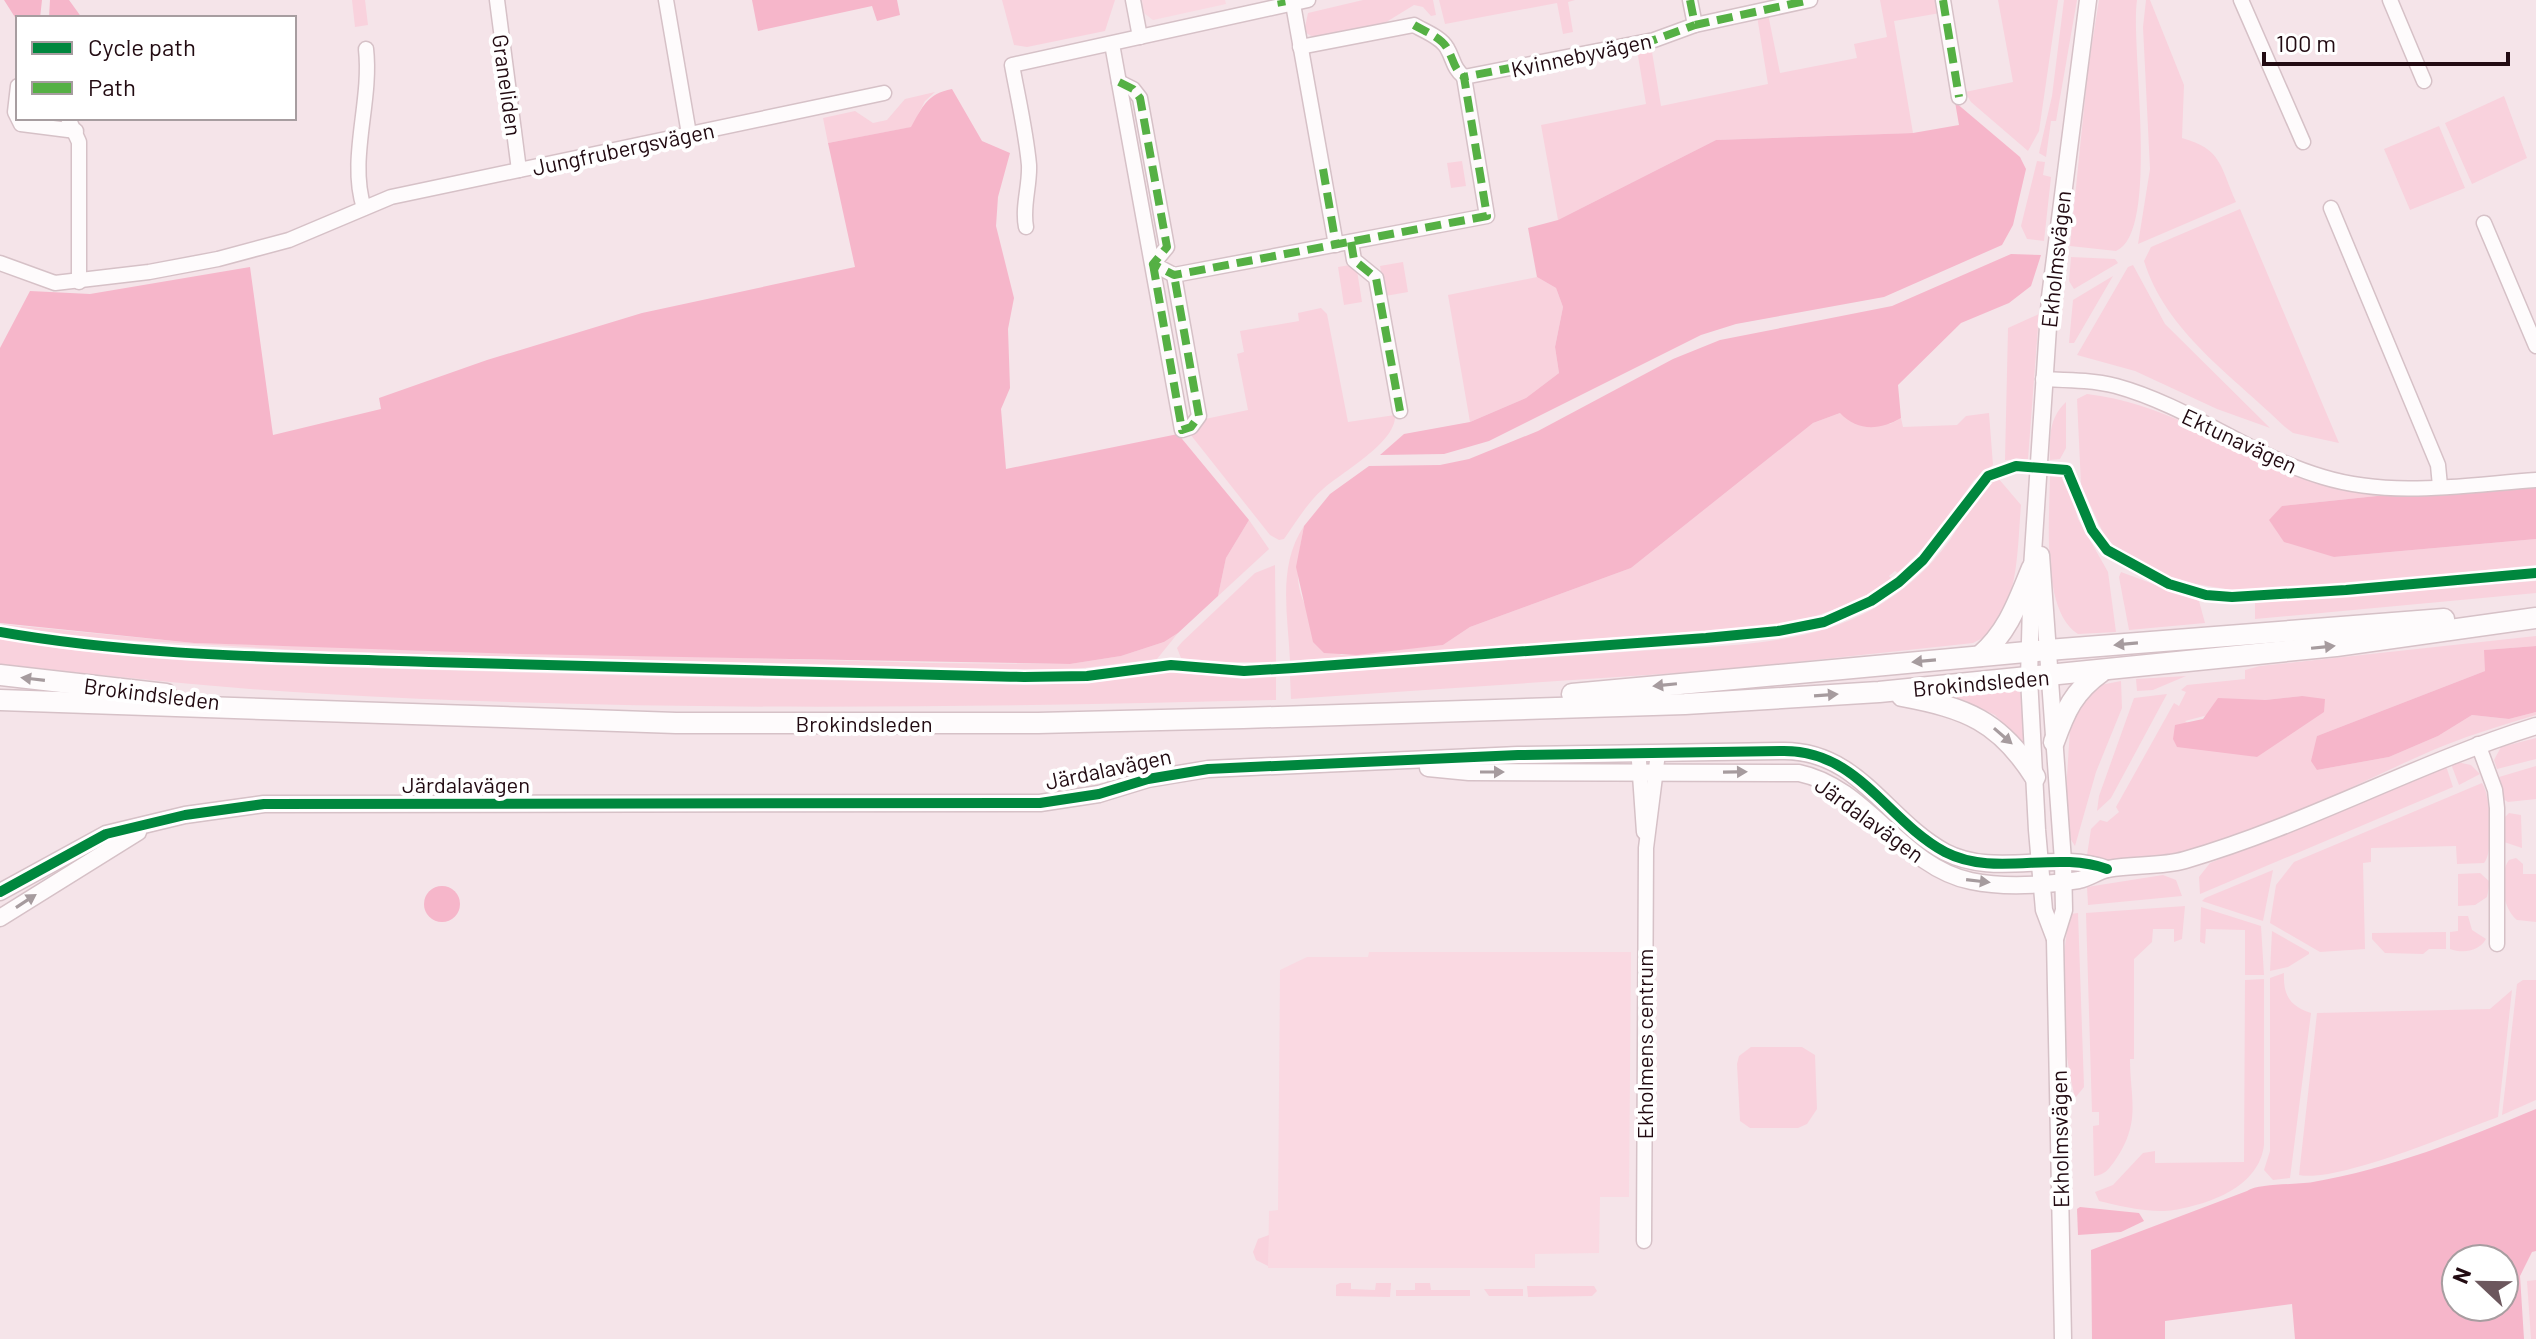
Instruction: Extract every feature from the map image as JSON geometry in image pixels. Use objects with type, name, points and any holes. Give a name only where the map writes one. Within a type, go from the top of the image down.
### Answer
[{"type":"main road","points":[[1980,656],[1996,643],[2009,624],[2032,568]]},
{"type":"main road","name":"Brokindsleden","points":[[1424,710],[2038,651],[2536,615]]},
{"type":"main road","name":"Brokindsleden","points":[[0,700],[676,723],[1038,723],[1685,704],[1879,692],[2101,671],[2336,646],[2536,615]]},
{"type":"main road","points":[[2054,742],[2070,700],[2081,686],[2101,671]]},
{"type":"main road","name":"Brokindsleden","points":[[0,675],[305,710]]},
{"type":"main road","points":[[1879,692],[1932,702],[1978,717],[2008,739],[2035,777]]},
{"type":"street","name":"Graneliden","points":[[497,0],[519,170]]},
{"type":"street","points":[[666,0],[689,134]]},
{"type":"street","points":[[1133,0],[1140,37]]},
{"type":"street","points":[[1690,0],[1695,25]]},
{"type":"street","name":"Kvinnebyvägen","points":[[1464,77],[1654,40],[1695,25],[1810,0]]},
{"type":"street","points":[[1943,0],[1959,97]]},
{"type":"street","name":"Ekholmsvägen","points":[[2038,651],[2038,519],[2043,379],[2088,0]]},
{"type":"street","points":[[2241,0],[2303,142]]},
{"type":"street","points":[[2390,0],[2424,81]]},
{"type":"street","points":[[1026,227],[1024,207],[1029,184],[1028,161],[1012,65],[1291,2],[1344,244],[1354,260],[1376,278],[1400,411]]},
{"type":"street","points":[[1153,264],[1174,275],[1487,216],[1464,77],[1455,70],[1448,49],[1440,40],[1414,25],[1300,47]]},
{"type":"street","points":[[1112,44],[1182,430],[1191,427],[1199,416],[1174,275]]},
{"type":"street","points":[[364,208],[358,170],[370,80],[366,49]]},
{"type":"street","name":"Jungfrubergsvägen","points":[[0,263],[55,283],[149,272],[262,249],[391,197],[884,93]]},
{"type":"street","points":[[19,120],[21,124],[72,124],[80,153],[79,282]]},
{"type":"street","points":[[2331,208],[2438,465],[2440,486]]},
{"type":"street","points":[[2484,223],[2536,346]]},
{"type":"street","name":"Ektunavägen","points":[[2043,379],[2096,382],[2140,394],[2303,470],[2332,480],[2386,489],[2536,480]]},
{"type":"street","name":"Ekholmsvägen","points":[[2038,519],[2032,568],[2039,677],[2035,777],[2044,910],[2055,939]]},
{"type":"street","name":"Ekholmsvägen","points":[[2039,677],[2054,742],[2063,861],[2064,910],[2055,939],[2063,1339]]},
{"type":"street","name":"Järdalavägen","points":[[1387,763],[1469,772],[1771,772],[1812,776],[1835,788],[1943,872],[1974,882],[2042,883],[2083,879],[2107,869],[2185,860],[2271,829],[2478,744],[2536,726]]},
{"type":"street","points":[[2478,744],[2495,790],[2497,808],[2497,944]]},
{"type":"street","name":"Järdalavägen","points":[[0,892],[106,834],[264,804],[1040,803],[1208,769],[1387,763],[1469,756],[1795,751],[1818,755],[1853,773],[1925,838],[1956,857],[1982,864],[2082,860],[2107,869]]},
{"type":"street","name":"Ekholmens centrum","points":[[1640,753],[1638,773],[1646,848],[1644,1241]]},
{"type":"street","name":"Ekholmens centrum","points":[[1646,848],[1658,753]]},
{"type":"street","name":"Järdalavägen","points":[[0,918],[99,854],[157,822]]},
{"type":"shaded area","points":[[4,0],[42,0],[40,16],[16,16],[16,19]]},
{"type":"shaded area","points":[[50,0],[69,0],[81,16],[49,16]]},
{"type":"shaded area","points":[[352,0],[365,0],[368,25],[355,27]]},
{"type":"shaded area","points":[[752,0],[897,0],[900,15],[877,21],[872,6],[758,31]]},
{"type":"shaded area","points":[[1002,0],[1115,0],[1105,31],[1027,47],[1014,45]]},
{"type":"shaded area","points":[[1142,0],[1225,0],[1226,4],[1153,20],[1144,13]]},
{"type":"shaded area","points":[[1363,0],[1433,0],[1436,15],[1431,16],[1423,7],[1414,5],[1383,24],[1315,38],[1304,32],[1308,13]]},
{"type":"shaded area","points":[[1439,0],[1575,0],[1568,2],[1573,32],[1563,34],[1557,3],[1445,24]]},
{"type":"shaded area","points":[[1880,0],[1937,0],[1940,13],[1894,21],[1913,133],[1716,140],[1558,220],[1541,125],[1646,104],[1637,50],[1651,46],[1661,106],[1768,84],[1757,16],[1768,14],[1780,73],[1857,58],[1854,44],[1887,37]]},
{"type":"shaded area","points":[[1998,0],[2058,0],[2039,131],[2028,151],[1971,102],[1965,92],[2013,82]]},
{"type":"shaded area","points":[[2064,0],[2077,0],[2056,121],[2051,121],[2046,157],[2039,153],[2052,96]]},
{"type":"shaded area","points":[[2099,0],[2137,0],[2141,176],[2130,237],[2116,251],[2070,246],[2088,69]]},
{"type":"shaded area","points":[[2146,0],[2150,0],[2184,85],[2182,138],[2205,148],[2218,161],[2236,202],[2138,244],[2150,169],[2143,27]]},
{"type":"shaded area","points":[[952,89],[982,141],[1010,153],[998,197],[996,226],[1014,298],[1008,329],[1010,388],[1001,409],[1006,469],[1178,434],[1249,520],[1226,558],[1218,596],[1164,642],[1121,656],[1070,664],[520,654],[194,643],[0,623],[0,348],[30,291],[90,294],[250,267],[273,435],[381,409],[379,398],[487,360],[642,313],[855,267],[828,143],[911,127],[931,98]]},
{"type":"shaded area","points":[[935,92],[925,101],[912,127],[828,143],[823,118],[855,111],[873,123],[887,120],[905,99]]},
{"type":"shaded area","points":[[2504,96],[2527,158],[2472,184],[2445,123]]},
{"type":"shaded area","points":[[1955,102],[2020,157],[2026,169],[2013,225],[2002,245],[1884,297],[1736,324],[1701,335],[1489,441],[1444,454],[1380,455],[1404,434],[1470,422],[1526,398],[1559,373],[1555,347],[1563,307],[1556,288],[1537,277],[1528,228],[1558,220],[1716,140],[1913,133],[1959,125]]},
{"type":"shaded area","points":[[2439,126],[2465,188],[2410,210],[2384,149]]},
{"type":"shaded area","points":[[1462,161],[1466,186],[1451,188],[1447,163]]},
{"type":"shaded area","points":[[2037,161],[2045,162],[2043,175],[2051,177],[2044,241],[2027,239],[2021,226]]},
{"type":"shaded area","points":[[2240,209],[2339,443],[2293,433],[2285,427],[2203,352],[2168,310],[2154,286],[2144,261],[2151,247]]},
{"type":"shaded area","points":[[2011,254],[2041,255],[2031,286],[2009,303],[1961,323],[1898,385],[1901,418],[1885,425],[1869,427],[1854,423],[1840,413],[1813,423],[1631,568],[1470,627],[1443,645],[1357,655],[1324,653],[1313,642],[1296,567],[1304,526],[1330,494],[1369,466],[1440,465],[1469,459],[1538,431],[1673,359],[1720,340],[1892,306]]},
{"type":"shaded area","points":[[2071,257],[2115,259],[2118,263],[2074,289],[2069,281]]},
{"type":"shaded area","points":[[1403,262],[1408,292],[1385,296],[1380,266]]},
{"type":"shaded area","points":[[1356,264],[1362,302],[1344,305],[1338,267]]},
{"type":"shaded area","points":[[2133,265],[2165,324],[2270,428],[2217,409],[2135,371],[2077,355],[2128,267]]},
{"type":"shaded area","points":[[2113,276],[2074,343],[2069,343],[2073,300]]},
{"type":"shaded area","points":[[1537,277],[1556,288],[1563,307],[1555,347],[1559,373],[1526,398],[1470,422],[1448,295]]},
{"type":"shaded area","points":[[1321,308],[1327,314],[1348,422],[1395,415],[1387,436],[1378,446],[1317,494],[1284,539],[1279,540],[1270,535],[1190,434],[1205,419],[1248,410],[1237,354],[1244,352],[1240,331],[1299,321],[1298,313]]},
{"type":"shaded area","points":[[2039,314],[2028,459],[2005,460],[2008,328]]},
{"type":"shaded area","points":[[2087,394],[2125,401],[2161,413],[2301,476],[2377,496],[2282,506],[2334,557],[2536,539],[2536,565],[2346,584],[2231,590],[2179,581],[2130,558],[2106,539],[2081,485],[2077,399]]},
{"type":"shaded area","points":[[2066,402],[2066,448],[2060,459],[2050,460],[2053,422]]},
{"type":"shaded area","points":[[1840,413],[1890,424],[1901,418],[1903,427],[1957,425],[1966,416],[1989,413],[1993,465],[1974,480],[1934,537],[1898,573],[1895,571],[1889,576],[1892,579],[1850,603],[1772,626],[1290,661],[1287,574],[1296,541],[1304,526],[1298,583],[1307,609],[1341,655],[1443,645],[1470,627],[1631,568],[1813,423]]},
{"type":"shaded area","points":[[2050,473],[2061,475],[2069,485],[2078,519],[2108,572],[2116,632],[2078,634],[2066,622],[2058,605],[2050,560]]},
{"type":"shaded area","points":[[1998,478],[2021,505],[2013,583],[2000,619],[1988,633],[1973,643],[1722,670],[1291,699],[1290,676],[1720,646],[1784,639],[1815,632],[1873,609],[1905,587],[1925,570],[1950,540],[1977,498]]},
{"type":"shaded area","points":[[2536,488],[2536,539],[2334,557],[2284,542],[2269,520],[2282,506],[2377,496]]},
{"type":"shaded area","points":[[1249,520],[1269,549],[1218,596],[1226,558]]},
{"type":"shaded area","points":[[1275,565],[1276,662],[1205,662],[1181,658],[1177,648],[1182,642],[1255,573]]},
{"type":"shaded area","points":[[2121,572],[2199,601],[2205,623],[2129,630],[2119,577]]},
{"type":"shaded area","points":[[2536,581],[2536,593],[2255,619],[2255,602]]},
{"type":"shaded area","points":[[0,624],[194,643],[931,663],[1070,664],[1121,656],[1164,642],[1178,633],[1157,659],[1059,671],[331,652],[75,637]]},
{"type":"shaded area","points":[[2536,636],[2536,646],[2485,650],[2485,671],[2317,736],[2317,770],[2389,757],[2438,736],[2472,715],[2509,719],[2536,712],[2536,715],[2443,746],[2316,804],[2217,843],[2168,856],[2125,861],[2087,855],[2091,829],[2100,820],[2107,822],[2119,812],[2116,807],[2174,703],[2179,706],[2186,692],[2181,690],[2187,685],[2245,679],[2245,670]],"holes":[[[2302,696],[2257,757],[2219,750],[2185,721],[2265,700]]]},
{"type":"shaded area","points":[[0,639],[163,659],[435,670],[1024,685],[1088,683],[1171,672],[1243,679],[1276,677],[1276,700],[801,707],[445,700],[244,688],[0,664]]},
{"type":"shaded area","points":[[2536,646],[2536,712],[2509,719],[2472,715],[2438,736],[2389,757],[2317,770],[2311,761],[2317,736],[2485,671],[2484,650]]},
{"type":"shaded area","points":[[2186,676],[2153,690],[2137,691],[2136,679]]},
{"type":"shaded area","points":[[2121,681],[2122,708],[2096,772],[2075,846],[2068,835],[2066,792],[2070,729],[2074,715],[2095,686]]},
{"type":"shaded area","points":[[2020,686],[2025,746],[1995,715],[1947,693]]},
{"type":"shaded area","points":[[2167,694],[2111,798],[2097,811],[2099,796],[2134,698]]},
{"type":"shaded area","points":[[2302,696],[2325,699],[2324,712],[2257,757],[2177,747],[2173,739],[2175,725],[2203,719],[2218,698],[2265,700]]},
{"type":"shaded area","points":[[2536,738],[2536,759],[2497,769],[2494,760],[2501,747]]},
{"type":"shaded area","points":[[2451,764],[2471,765],[2480,774],[2459,785]]},
{"type":"shaded area","points":[[2446,766],[2453,787],[2200,894],[2199,877],[2210,863]]},
{"type":"shaded area","points":[[2536,766],[2536,799],[2508,802],[2503,799],[2499,777]]},
{"type":"shaded area","points":[[2482,783],[2488,799],[2490,824],[2489,848],[2484,863],[2457,864],[2456,846],[2371,848],[2371,862],[2363,863],[2365,949],[2320,952],[2270,923],[2276,885],[2294,862]]},
{"type":"shaded area","points":[[2509,813],[2521,815],[2522,848],[2504,842],[2503,819]]},
{"type":"shaded area","points":[[2516,858],[2523,864],[2523,874],[2536,874],[2536,922],[2517,920],[2505,900],[2503,882],[2506,866],[2509,860]]},
{"type":"shaded area","points":[[2273,870],[2263,921],[2202,901],[2205,898]]},
{"type":"shaded area","points":[[2480,873],[2490,882],[2487,897],[2475,905],[2458,906],[2458,874]]},
{"type":"shaded area","points":[[2163,875],[2176,880],[2182,896],[2088,905],[2087,887]]},
{"type":"shaded area","points":[[442,886],[455,891],[460,904],[455,917],[442,922],[429,917],[424,904],[429,891]]},
{"type":"shaded area","points":[[2185,906],[2182,939],[2174,942],[2174,929],[2153,929],[2152,942],[2134,959],[2131,1123],[2123,1148],[2114,1162],[2106,1172],[2094,1176],[2093,1126],[2099,1125],[2099,1112],[2092,1112],[2086,913]]},
{"type":"shaded area","points":[[2201,907],[2261,926],[2264,975],[2245,975],[2245,930],[2206,929],[2205,944],[2200,942]]},
{"type":"shaded area","points":[[2078,913],[2084,1087],[2075,1098],[2064,1030],[2063,983],[2070,914]]},
{"type":"shaded area","points":[[2458,916],[2468,916],[2472,930],[2486,939],[2475,949],[2450,949],[2450,932],[2458,931]]},
{"type":"shaded area","points":[[2272,931],[2309,954],[2288,967],[2270,971]]},
{"type":"shaded area","points":[[2446,932],[2446,949],[2429,949],[2423,954],[2385,953],[2372,939],[2372,933]]},
{"type":"shaded area","points":[[1369,952],[1631,952],[1629,1197],[1600,1197],[1599,1253],[1535,1254],[1535,1268],[1268,1268],[1269,1211],[1278,1210],[1280,970],[1307,957],[1368,957]]},
{"type":"shaded area","points":[[2284,973],[2289,998],[2297,1007],[2311,1013],[2290,1178],[2273,1180],[2264,1170],[2270,1151],[2270,978]]},
{"type":"shaded area","points":[[2264,979],[2264,1145],[2253,1172],[2231,1191],[2217,1198],[2174,1210],[2146,1210],[2099,1201],[2095,1192],[2113,1185],[2143,1153],[2155,1151],[2155,1163],[2244,1162],[2245,980]]},
{"type":"shaded area","points":[[2523,980],[2536,980],[2536,1100],[2502,1115],[2517,984]]},
{"type":"shaded area","points":[[2512,990],[2498,1117],[2368,1164],[2317,1175],[2299,1175],[2317,1013],[2490,1009]]},
{"type":"shaded area","points":[[1751,1047],[1802,1047],[1815,1055],[1817,1109],[1807,1124],[1798,1128],[1750,1128],[1740,1121],[1737,1064],[1739,1056]]},
{"type":"shaded area","points":[[2536,1109],[2536,1251],[2532,1252],[2520,1276],[2524,1339],[2295,1339],[2292,1304],[2165,1321],[2165,1339],[2092,1339],[2091,1250],[2253,1188],[2342,1176],[2426,1152]]},
{"type":"shaded area","points":[[2077,1209],[2139,1213],[2144,1221],[2121,1232],[2078,1235]]},
{"type":"shaded area","points":[[1269,1235],[1268,1266],[1256,1260],[1253,1252],[1258,1239]]},
{"type":"shaded area","points":[[2536,1280],[2536,1339],[2531,1339],[2527,1281]]},
{"type":"shaded area","points":[[1351,1283],[1351,1289],[1375,1290],[1376,1283],[1391,1283],[1390,1297],[1336,1296],[1336,1285]]},
{"type":"shaded area","points":[[1415,1283],[1430,1283],[1431,1290],[1470,1290],[1470,1296],[1396,1296],[1396,1290],[1415,1290]]},
{"type":"shaded area","points":[[1527,1286],[1594,1286],[1597,1291],[1592,1296],[1528,1297]]},
{"type":"shaded area","points":[[1484,1289],[1523,1289],[1523,1296],[1489,1296]]},
{"type":"marked path","points":[[1281,0],[1282,6]]},
{"type":"marked path","points":[[1690,0],[1695,25],[1810,0]]},
{"type":"marked path","points":[[1943,0],[1959,97]]},
{"type":"marked path","points":[[1414,25],[1444,44],[1464,77]]},
{"type":"marked path","points":[[1119,82],[1133,89],[1140,98],[1167,247],[1153,264],[1174,275],[1487,216],[1464,77],[1654,40],[1695,25]]},
{"type":"marked path","points":[[1323,169],[1336,245]]},
{"type":"marked path","points":[[1351,242],[1354,260],[1376,278],[1400,411]]},
{"type":"marked path","points":[[1153,264],[1182,430],[1191,427],[1199,416],[1174,275]]},
{"type":"cycle path","points":[[0,632],[107,647],[268,657],[1024,677],[1087,676],[1171,665],[1244,671],[1706,638],[1778,631],[1824,622],[1871,601],[1899,582],[1923,560],[1988,476],[2016,466],[2067,470],[2092,530],[2107,550],[2169,584],[2206,595],[2232,597],[2346,590],[2536,573]]},
{"type":"cycle path","points":[[0,892],[106,834],[185,815],[264,804],[1040,803],[1099,794],[1148,779],[1208,769],[1518,755],[1784,751],[1810,754],[1832,762],[1852,775],[1924,838],[1945,852],[1964,859],[2005,864],[2067,862],[2107,869]]}]
